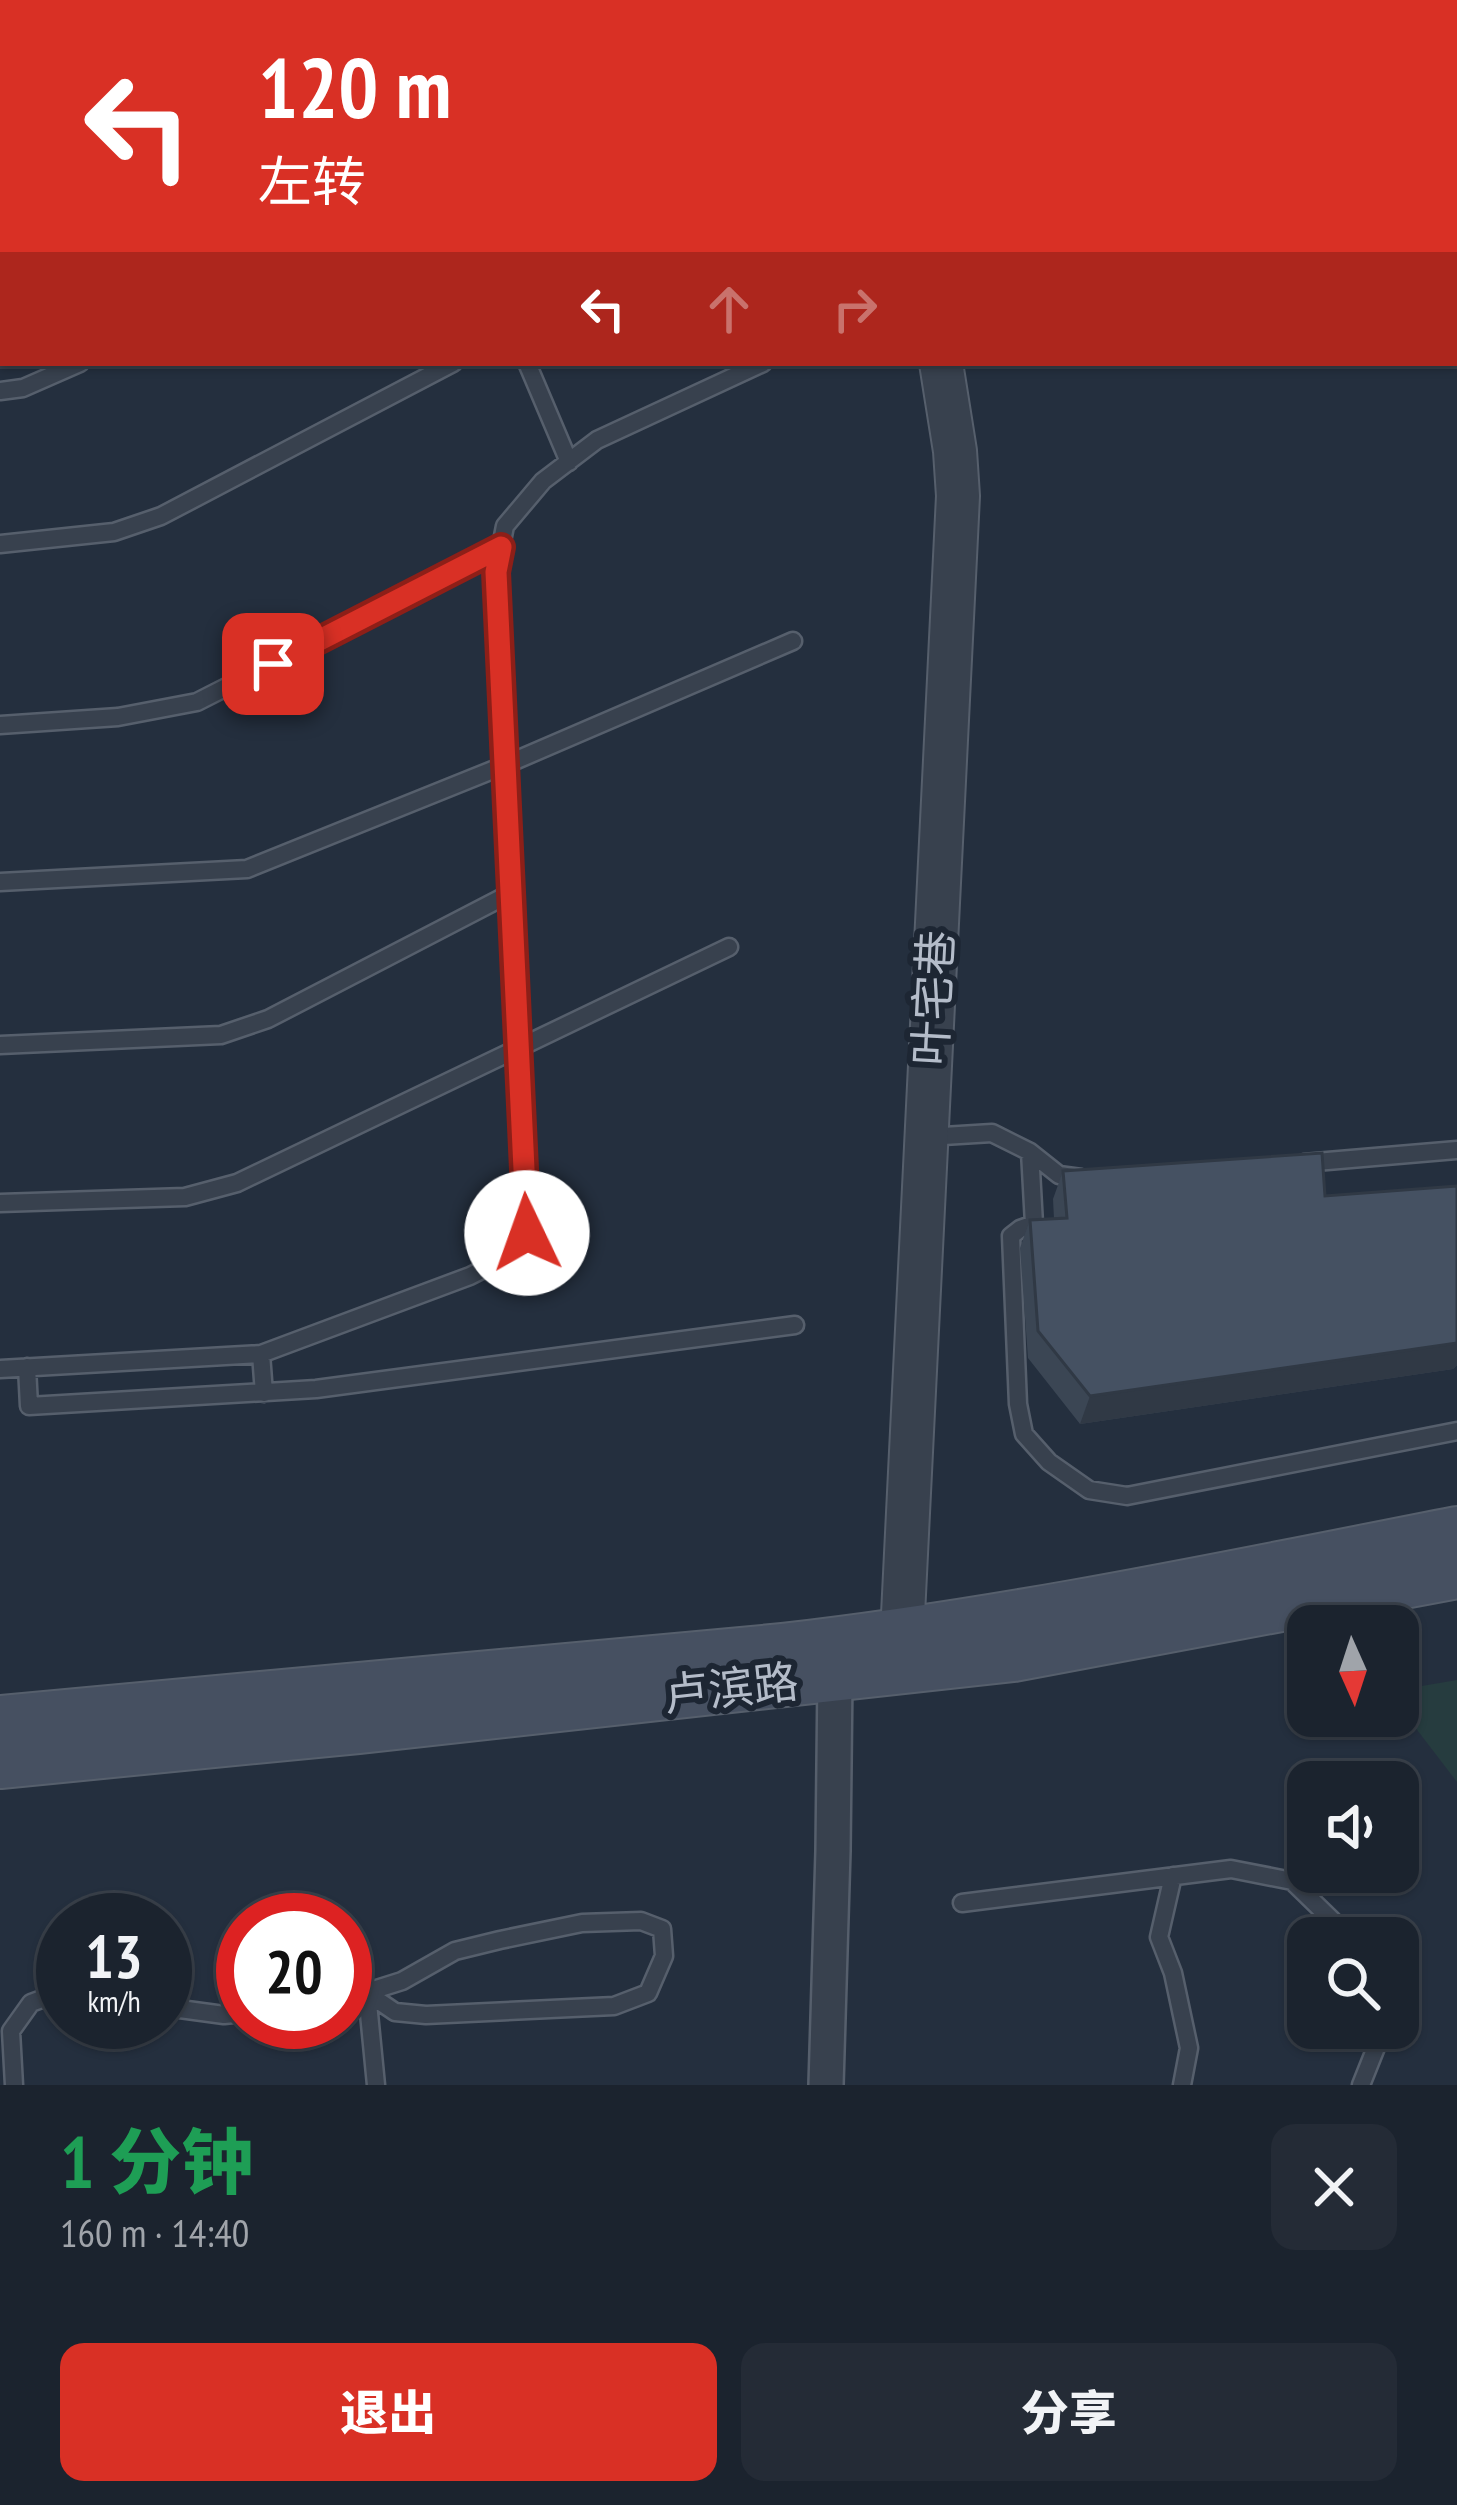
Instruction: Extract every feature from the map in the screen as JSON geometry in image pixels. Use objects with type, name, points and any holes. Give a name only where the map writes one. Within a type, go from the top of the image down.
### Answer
[{"type":"main road","points":[[0,1720],[902,1634],[1091,1604],[1457,1531]]},
{"type":"main road","name":"卢滨路","points":[[0,1764],[1014,1658],[1457,1574]]},
{"type":"street","name":"叶宅巷","points":[[902,1634],[958,496],[941,366]]},
{"type":"street","points":[[826,2085],[835,1677]]},
{"type":"lane","points":[[0,391],[23,388],[73,366]]},
{"type":"lane","points":[[0,544],[114,532],[161,516],[447,366]]},
{"type":"lane","points":[[528,366],[569,461]]},
{"type":"lane","points":[[0,1369],[261,1354],[470,1276],[509,1256],[527,1233],[496,572],[505,526],[543,482],[597,440],[757,366]]},
{"type":"lane","points":[[0,724],[118,718],[197,702],[501,547]]},
{"type":"lane","points":[[0,882],[247,869],[793,641]]},
{"type":"lane","points":[[0,1045],[221,1035],[268,1019],[511,893]]},
{"type":"lane","points":[[0,1203],[185,1197],[237,1183],[729,946]]},
{"type":"lane","points":[[926,1137],[992,1133],[1030,1152],[1058,1175],[1095,1180]]},
{"type":"lane","points":[[1276,1165],[1457,1150]]},
{"type":"lane","points":[[1030,1152],[1034,1224],[1011,1237],[1021,1419],[1024,1434],[1049,1462],[1090,1490],[1127,1496],[1457,1431]]},
{"type":"lane","points":[[27,1367],[29,1406],[316,1389],[795,1325]]},
{"type":"lane","points":[[261,1354],[264,1393]]},
{"type":"lane","points":[[962,1903],[1231,1870],[1292,1881],[1329,1917]]},
{"type":"lane","points":[[1173,1876],[1159,1936],[1173,1973],[1189,2048],[1182,2085]]},
{"type":"lane","points":[[641,1922],[662,1929],[664,1956],[648,1994],[614,2006],[425,2015],[395,2012],[367,1994],[402,1982],[454,1951],[500,1940],[582,1923],[641,1922]]},
{"type":"lane","points":[[14,2085],[11,2031],[36,2001]]},
{"type":"lane","points":[[372,2045],[376,2085]]},
{"type":"lane","points":[[1361,2085],[1375,2049]]},
{"type":"green space","points":[[1457,1680],[1457,1782],[1419,1732],[1419,1686]]},
{"type":"building","points":[[1322,1153],[1325,1196],[1457,1186],[1457,1343],[1090,1396],[1038,1331],[1030,1220],[1067,1218],[1063,1171]]},
{"type":"route","points":[[273,664],[501,547],[496,572],[527,1233]]}]
